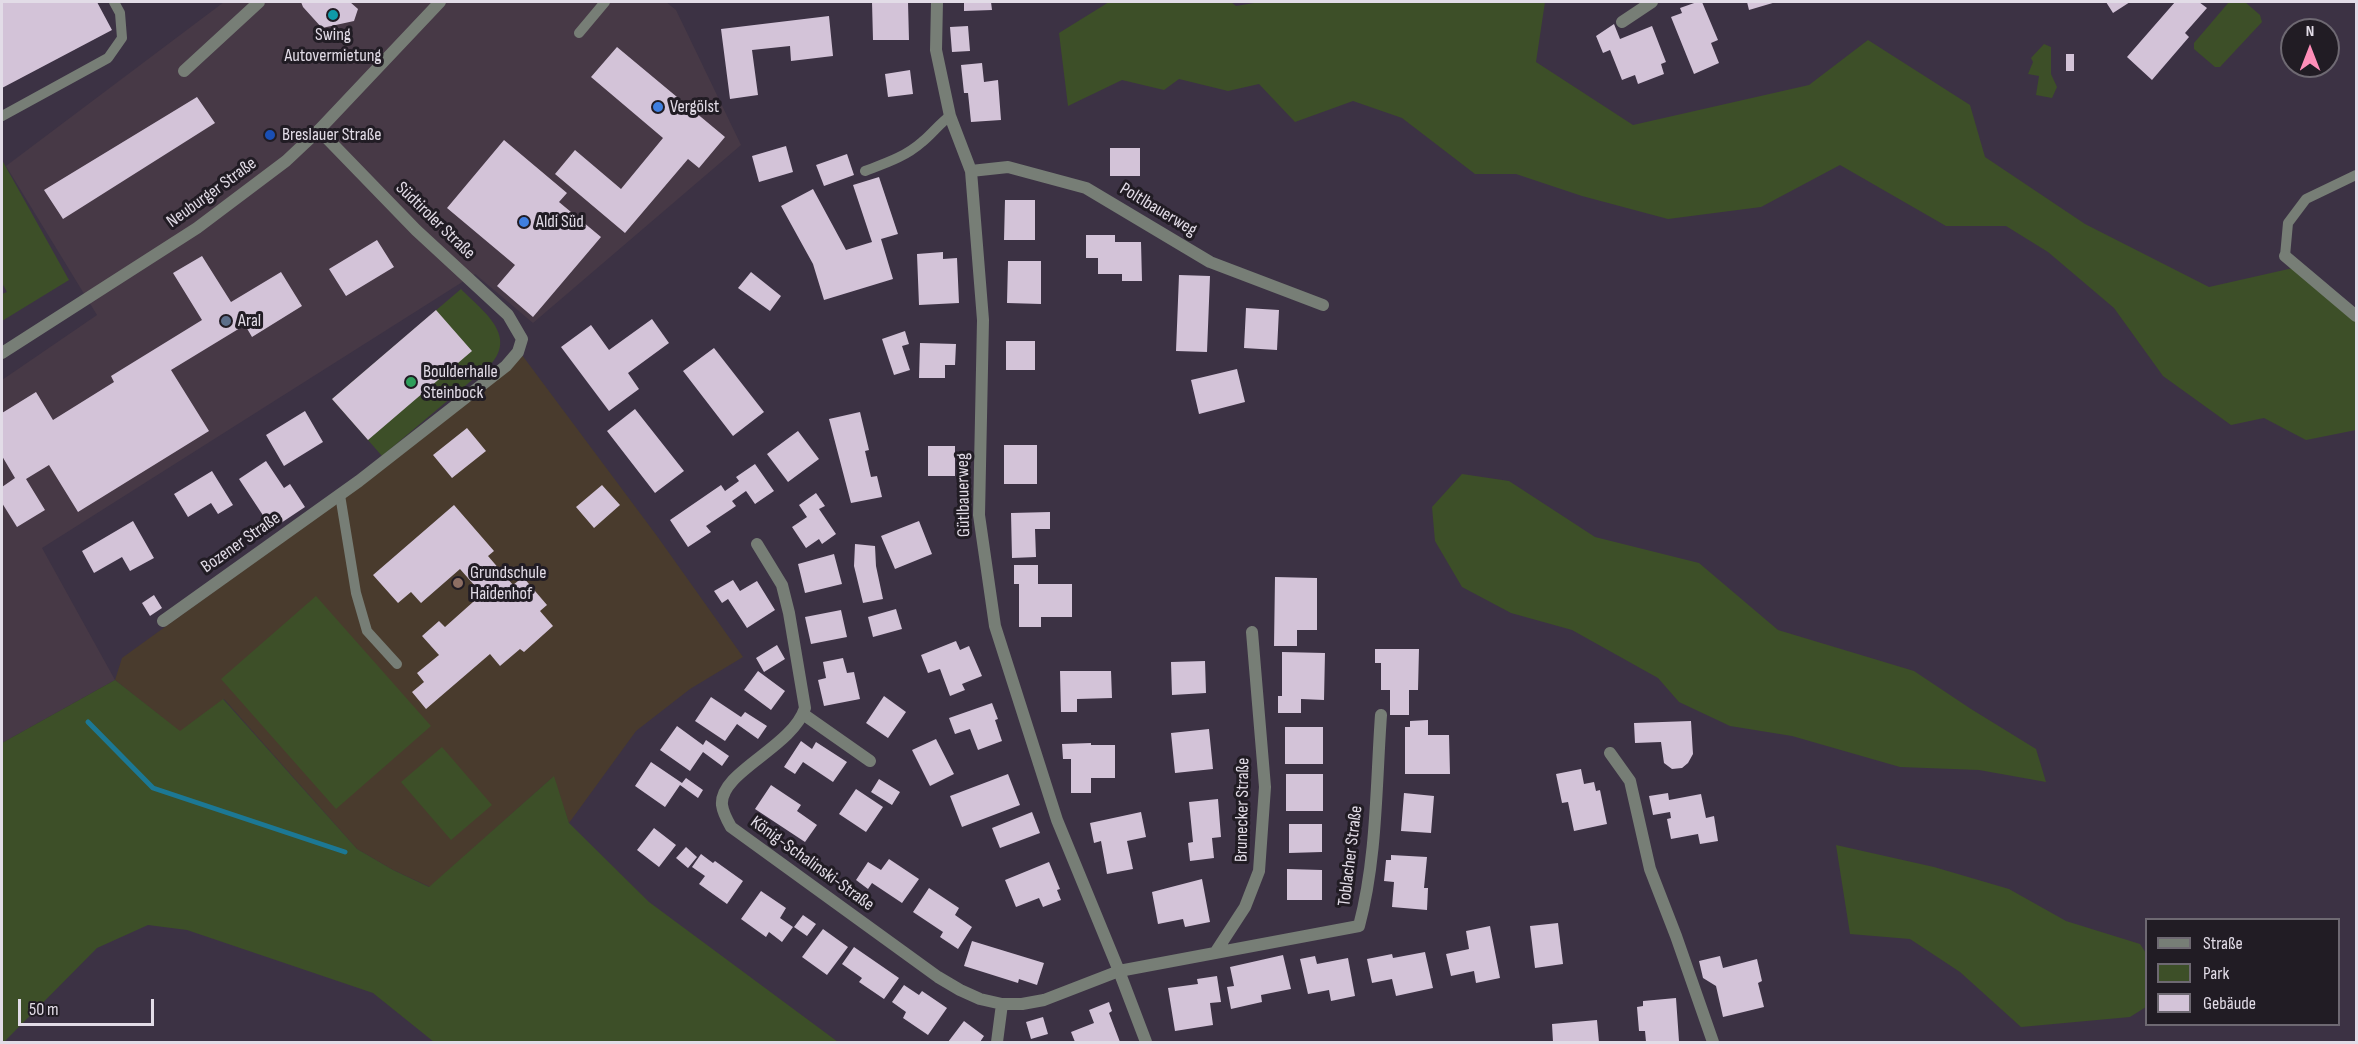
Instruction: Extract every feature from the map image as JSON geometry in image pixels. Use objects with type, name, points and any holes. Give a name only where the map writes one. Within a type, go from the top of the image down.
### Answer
[{"type":"street","points":[[184,71],[259,2]]},
{"type":"street","name":"Gütlbauerweg","points":[[937,2],[936,50],[950,116],[971,171],[983,320],[979,515],[994,626],[1057,820],[1146,1042]]},
{"type":"street","points":[[1622,22],[1652,2]]},
{"type":"street","name":"Neuburger Straße","points":[[2,353],[197,228],[286,161],[319,130],[435,4]]},
{"type":"street","name":"Südtiroler Straße","points":[[319,130],[416,230],[508,315],[522,339]]},
{"type":"street","name":"Poltlbauerweg","points":[[971,171],[1008,167],[1086,188],[1210,262],[1323,305]]},
{"type":"street","points":[[2285,255],[2356,316]]},
{"type":"street","name":"Bozener Straße","points":[[164,621],[340,495],[506,366],[518,351],[522,339]]},
{"type":"street","points":[[757,544],[782,585],[803,689],[805,708],[803,714],[870,761]]},
{"type":"street","name":"Brunecker Straße","points":[[1215,953],[1245,907],[1260,871],[1265,787],[1252,632]]},
{"type":"street","name":"König-Schalinski-Straße","points":[[803,714],[790,734],[734,777],[725,789],[722,802],[724,814],[731,827],[938,977],[980,999],[1002,1004],[1022,1004],[1044,1000],[1119,971]]},
{"type":"street","name":"Toblacher Straße","points":[[1215,953],[1359,926],[1366,901],[1374,826],[1381,715]]},
{"type":"street","points":[[1610,753],[1630,781],[1650,869],[1713,1042]]},
{"type":"street","points":[[1119,971],[1215,953]]},
{"type":"street","points":[[997,1042],[1002,1004]]},
{"type":"lane","points":[[2,116],[108,58],[122,38],[120,13],[114,2]]},
{"type":"lane","points":[[579,33],[605,2]]},
{"type":"lane","points":[[866,171],[900,158],[921,143],[950,116]]},
{"type":"lane","points":[[2285,255],[2288,223],[2306,200],[2356,175]]},
{"type":"lane","points":[[340,495],[356,593],[367,631],[397,664]]},
{"type":"shaded area","points":[[224,2],[666,2],[676,10],[741,145],[533,323],[475,274],[42,548],[115,680],[2,743],[2,380],[97,315],[6,166]]},
{"type":"shaded area","name":"Grundschule Haidenhof","points":[[522,355],[657,536],[743,657],[690,689],[636,731],[569,823],[553,777],[430,887],[393,870],[357,849],[224,699],[180,732],[115,680],[122,658],[342,499]]},
{"type":"green space","points":[[1109,2],[1231,2],[1236,6],[1260,2],[1545,2],[1536,62],[1633,125],[1809,85],[1868,40],[1970,105],[1985,157],[2085,224],[2209,287],[2293,268],[2356,322],[2356,430],[2306,440],[2264,418],[2231,425],[2163,376],[2114,308],[2048,252],[2006,226],[1946,226],[1840,165],[1761,207],[1668,219],[1582,196],[1516,174],[1475,174],[1402,118],[1353,101],[1295,122],[1259,84],[1228,91],[1179,79],[1164,90],[1122,80],[1068,106],[1059,33]]},
{"type":"green space","points":[[2229,2],[2245,2],[2260,15],[2262,22],[2220,67],[2215,67],[2194,49],[2194,43]]},
{"type":"green space","points":[[2044,44],[2051,47],[2051,74],[2057,87],[2052,98],[2036,95],[2039,76],[2028,74],[2033,62],[2031,58]]},
{"type":"green space","points":[[2,160],[69,280],[2,321],[2,294],[7,292],[2,283]]},
{"type":"green space","name":"Boulderhalle Steinbock","points":[[461,289],[493,323],[500,342],[498,353],[491,364],[382,456],[332,399]]},
{"type":"green space","points":[[1462,474],[1509,481],[1595,537],[1699,563],[1778,630],[1914,671],[2036,749],[2046,782],[1979,770],[1900,767],[1792,736],[1730,726],[1679,702],[1658,678],[1572,630],[1511,613],[1462,587],[1435,541],[1432,507]]},
{"type":"green space","points":[[316,596],[431,726],[336,809],[221,679]]},
{"type":"green space","points":[[115,680],[180,731],[223,699],[357,849],[429,887],[554,776],[569,823],[649,902],[838,1042],[434,1042],[373,993],[187,930],[148,925],[97,948],[2,1042],[2,743]]},
{"type":"green space","points":[[442,747],[492,805],[451,840],[401,782]]},
{"type":"green space","points":[[1836,845],[1934,867],[2009,889],[2066,921],[2140,944],[2145,952],[2145,1008],[2130,1017],[2021,1027],[1960,972],[1910,939],[1850,934]]},
{"type":"building","points":[[2,2],[97,2],[112,30],[2,88]]},
{"type":"building","name":"Swing Autovermietung","points":[[301,2],[350,2],[358,9],[354,21],[322,28]]},
{"type":"building","points":[[872,2],[908,2],[909,40],[873,40]]},
{"type":"building","points":[[964,2],[991,2],[992,10],[964,11]]},
{"type":"building","points":[[1702,2],[1718,40],[1711,43],[1719,63],[1694,74],[1671,17],[1682,13],[1680,8]]},
{"type":"building","points":[[1747,2],[1776,2],[1749,10]]},
{"type":"building","points":[[2106,2],[2130,2],[2113,13]]},
{"type":"building","points":[[2175,2],[2199,2],[2207,8],[2185,33],[2189,37],[2152,80],[2127,57]]},
{"type":"building","points":[[829,16],[833,56],[791,61],[790,46],[752,50],[758,95],[730,99],[721,29]]},
{"type":"building","points":[[1614,24],[1620,39],[1652,26],[1666,62],[1661,64],[1664,74],[1638,84],[1635,75],[1622,80],[1610,50],[1603,53],[1596,36]]},
{"type":"building","points":[[968,26],[970,51],[952,52],[950,27]]},
{"type":"building","points":[[617,47],[725,137],[699,168],[688,159],[625,233],[555,174],[575,150],[621,189],[663,138],[591,77]]},
{"type":"building","points":[[2066,54],[2074,54],[2074,71],[2066,71]]},
{"type":"building","points":[[982,63],[984,82],[998,80],[1001,120],[971,122],[968,93],[964,93],[961,65]]},
{"type":"building","points":[[910,70],[913,94],[888,97],[885,74]]},
{"type":"building","points":[[197,97],[215,123],[63,219],[44,190]]},
{"type":"building","name":"Aldi Süd","points":[[504,140],[567,193],[559,202],[601,237],[533,317],[497,286],[515,265],[447,208]]},
{"type":"building","points":[[786,146],[793,172],[759,182],[752,156]]},
{"type":"building","points":[[1110,148],[1140,148],[1140,176],[1110,176]]},
{"type":"building","points":[[847,154],[854,175],[824,186],[816,165]]},
{"type":"building","points":[[879,177],[898,234],[881,239],[893,279],[824,300],[813,264],[781,206],[813,189],[846,250],[872,242],[853,185]]},
{"type":"building","points":[[1005,200],[1035,200],[1035,240],[1004,240]]},
{"type":"building","points":[[1086,235],[1115,235],[1115,242],[1141,242],[1142,281],[1122,281],[1122,274],[1098,274],[1098,258],[1086,258]]},
{"type":"building","points":[[377,240],[394,267],[346,296],[329,269]]},
{"type":"building","points":[[943,252],[943,259],[957,258],[959,303],[919,305],[917,254]]},
{"type":"building","points":[[202,256],[231,302],[281,272],[302,306],[252,337],[245,325],[171,370],[209,431],[78,512],[49,465],[26,479],[45,510],[17,527],[2,503],[2,487],[15,478],[2,456],[2,413],[36,392],[53,420],[114,382],[111,376],[202,320],[173,273]]},
{"type":"building","points":[[1008,261],[1041,261],[1041,304],[1007,303]]},
{"type":"building","points":[[751,272],[781,296],[770,311],[738,288]]},
{"type":"building","points":[[1179,275],[1210,276],[1207,352],[1176,351]]},
{"type":"building","points":[[1246,308],[1279,310],[1277,350],[1244,348]]},
{"type":"building","points":[[436,310],[472,351],[368,440],[332,399]]},
{"type":"building","points":[[652,319],[669,343],[628,373],[639,389],[609,411],[561,347],[591,325],[609,350]]},
{"type":"building","points":[[905,331],[909,344],[902,346],[910,370],[894,375],[882,339]]},
{"type":"building","points":[[1006,341],[1035,341],[1035,370],[1006,370]]},
{"type":"building","points":[[920,343],[956,344],[955,365],[945,365],[945,378],[919,378]]},
{"type":"building","points":[[714,348],[764,412],[733,436],[683,371]]},
{"type":"building","points":[[1237,369],[1245,402],[1199,414],[1191,380]]},
{"type":"building","points":[[635,409],[684,471],[655,493],[607,431]]},
{"type":"building","points":[[305,411],[323,442],[284,466],[266,435]]},
{"type":"building","points":[[860,412],[869,450],[865,451],[871,477],[877,476],[882,497],[851,503],[829,419]]},
{"type":"building","points":[[467,428],[486,451],[452,478],[433,455]]},
{"type":"building","points":[[798,431],[819,459],[788,482],[767,454]]},
{"type":"building","points":[[1004,445],[1037,445],[1037,484],[1004,484]]},
{"type":"building","points":[[928,446],[955,446],[955,476],[928,476]]},
{"type":"building","points":[[266,461],[284,488],[290,484],[305,507],[272,529],[239,479]]},
{"type":"building","points":[[755,464],[774,491],[755,504],[746,491],[732,501],[736,506],[706,526],[711,532],[688,547],[670,520],[721,485],[725,491],[739,481],[736,477]]},
{"type":"building","points":[[212,471],[233,505],[218,514],[211,503],[188,517],[174,494]]},
{"type":"building","points":[[602,485],[620,505],[594,528],[576,507]]},
{"type":"building","points":[[816,493],[825,506],[819,509],[836,534],[822,544],[819,539],[806,548],[792,527],[807,517],[799,505]]},
{"type":"building","points":[[454,505],[494,551],[488,556],[513,585],[523,577],[547,605],[540,611],[553,626],[524,652],[520,649],[500,666],[490,654],[426,709],[412,692],[424,682],[417,673],[439,655],[422,636],[439,621],[445,627],[482,594],[460,569],[421,603],[411,592],[398,603],[373,575]]},
{"type":"building","points":[[1050,512],[1050,529],[1035,529],[1036,557],[1012,558],[1011,513]]},
{"type":"building","points":[[133,521],[154,558],[130,571],[122,557],[94,573],[82,551]]},
{"type":"building","points":[[919,521],[932,554],[895,569],[881,536]]},
{"type":"building","points":[[855,544],[875,546],[876,566],[883,599],[863,603],[854,566]]},
{"type":"building","points":[[834,554],[842,584],[805,593],[798,564]]},
{"type":"building","points":[[1014,565],[1038,565],[1038,584],[1072,584],[1072,617],[1041,617],[1041,627],[1019,627],[1019,584],[1014,584]]},
{"type":"building","points":[[1275,577],[1317,578],[1317,630],[1297,630],[1297,646],[1274,646]]},
{"type":"building","points":[[733,580],[740,591],[757,581],[775,610],[747,628],[728,599],[722,603],[714,591]]},
{"type":"building","points":[[154,595],[162,608],[150,616],[142,603]]},
{"type":"building","points":[[896,609],[902,629],[873,637],[868,617]]},
{"type":"building","points":[[841,610],[847,637],[811,644],[805,617]]},
{"type":"building","points":[[956,641],[960,650],[969,646],[982,676],[962,684],[965,690],[950,696],[940,669],[928,673],[921,655]]},
{"type":"building","points":[[777,645],[785,659],[764,672],[756,658]]},
{"type":"building","points":[[1375,649],[1419,649],[1418,690],[1409,690],[1409,715],[1390,715],[1390,690],[1381,690],[1381,663],[1375,663]]},
{"type":"building","points":[[1282,652],[1325,653],[1324,700],[1301,699],[1301,713],[1278,713],[1278,696],[1282,696]]},
{"type":"building","points":[[843,658],[847,673],[854,672],[860,699],[824,706],[818,680],[826,678],[823,662]]},
{"type":"building","points":[[1205,661],[1206,693],[1172,695],[1171,662]]},
{"type":"building","points":[[758,671],[785,691],[771,710],[744,690]]},
{"type":"building","points":[[1060,671],[1111,671],[1112,698],[1077,699],[1077,712],[1061,712]]},
{"type":"building","points":[[884,696],[906,712],[888,738],[866,723]]},
{"type":"building","points":[[711,697],[741,717],[745,712],[767,726],[758,739],[737,724],[725,741],[695,721]]},
{"type":"building","points":[[992,703],[1002,741],[978,750],[970,729],[955,734],[949,718]]},
{"type":"building","points":[[1428,720],[1428,735],[1449,735],[1450,774],[1405,774],[1405,727],[1410,727],[1410,721]]},
{"type":"building","points":[[1691,721],[1693,754],[1682,768],[1672,769],[1664,763],[1661,742],[1635,743],[1634,723]]},
{"type":"building","points":[[677,726],[703,745],[706,740],[729,756],[722,766],[703,752],[690,771],[660,750]]},
{"type":"building","points":[[1285,727],[1323,727],[1323,764],[1285,764]]},
{"type":"building","points":[[1209,729],[1213,769],[1175,773],[1171,733]]},
{"type":"building","points":[[936,739],[954,774],[930,786],[912,750]]},
{"type":"building","points":[[801,741],[812,749],[816,742],[847,762],[833,782],[803,762],[795,774],[784,767]]},
{"type":"building","points":[[1091,743],[1091,745],[1115,745],[1115,778],[1091,778],[1091,793],[1071,793],[1071,759],[1063,759],[1062,744]]},
{"type":"building","points":[[651,762],[682,783],[686,778],[703,790],[698,798],[680,785],[665,807],[635,786]]},
{"type":"building","points":[[1581,769],[1584,784],[1594,782],[1596,791],[1600,790],[1607,824],[1574,831],[1568,802],[1562,803],[1556,774]]},
{"type":"building","points":[[1008,774],[1020,805],[962,827],[950,796]]},
{"type":"building","points":[[1286,774],[1323,774],[1323,811],[1286,811]]},
{"type":"building","points":[[879,779],[900,792],[892,805],[871,792]]},
{"type":"building","points":[[771,785],[801,805],[797,811],[817,825],[805,842],[755,809]]},
{"type":"building","points":[[856,789],[883,807],[866,832],[839,814]]},
{"type":"building","points":[[1404,793],[1434,796],[1431,833],[1401,831]]},
{"type":"building","points":[[1668,793],[1669,800],[1701,794],[1706,818],[1714,816],[1718,841],[1700,844],[1698,834],[1671,839],[1667,819],[1671,818],[1670,812],[1653,815],[1649,796]]},
{"type":"building","points":[[1218,799],[1221,837],[1212,838],[1214,858],[1190,861],[1188,843],[1193,842],[1189,802]]},
{"type":"building","points":[[1032,812],[1040,833],[1000,848],[992,828]]},
{"type":"building","points":[[1141,812],[1146,837],[1127,841],[1133,869],[1107,874],[1101,841],[1094,843],[1090,823]]},
{"type":"building","points":[[1289,824],[1322,824],[1322,852],[1289,853]]},
{"type":"building","points":[[654,828],[676,845],[659,867],[637,850]]},
{"type":"building","points":[[686,847],[697,857],[688,868],[676,858]]},
{"type":"building","points":[[701,854],[743,881],[727,904],[699,884],[705,876],[692,867]]},
{"type":"building","points":[[1391,855],[1427,857],[1424,888],[1428,888],[1427,910],[1392,907],[1394,882],[1384,881],[1386,860],[1391,860]]},
{"type":"building","points":[[889,859],[919,879],[902,903],[872,883],[868,889],[856,880],[868,862],[881,870]]},
{"type":"building","points":[[1049,862],[1060,889],[1057,890],[1061,900],[1043,907],[1039,898],[1016,907],[1005,880]]},
{"type":"building","points":[[1287,869],[1322,870],[1322,900],[1287,900]]},
{"type":"building","points":[[1202,879],[1210,922],[1185,927],[1183,919],[1158,924],[1152,892]]},
{"type":"building","points":[[929,888],[959,908],[955,915],[972,927],[958,949],[940,937],[943,932],[913,912]]},
{"type":"building","points":[[761,891],[786,908],[780,918],[793,927],[782,942],[769,932],[766,937],[741,919]]},
{"type":"building","points":[[803,915],[816,924],[807,936],[794,927]]},
{"type":"building","points":[[1558,923],[1563,964],[1535,968],[1530,926]]},
{"type":"building","points":[[1490,926],[1500,978],[1476,983],[1474,971],[1451,976],[1446,954],[1469,949],[1466,931]]},
{"type":"building","points":[[823,929],[848,947],[827,975],[802,957]]},
{"type":"building","points":[[972,941],[1044,963],[1037,985],[1019,979],[1018,983],[964,966]]},
{"type":"building","points":[[854,947],[899,978],[884,999],[859,982],[862,978],[842,964]]},
{"type":"building","points":[[1425,952],[1433,988],[1396,996],[1392,979],[1372,983],[1367,959],[1392,954],[1393,958]]},
{"type":"building","points":[[1283,955],[1291,989],[1261,995],[1262,1002],[1231,1009],[1227,987],[1234,986],[1230,967]]},
{"type":"building","points":[[1315,956],[1317,964],[1348,958],[1355,996],[1331,1001],[1329,990],[1308,994],[1300,959]]},
{"type":"building","points":[[1720,956],[1723,968],[1757,959],[1762,981],[1758,983],[1764,1007],[1723,1017],[1716,986],[1703,978],[1699,961]]},
{"type":"building","points":[[1217,976],[1221,1002],[1210,1003],[1213,1025],[1175,1031],[1168,988],[1198,984],[1197,979]]},
{"type":"building","points":[[904,985],[919,995],[922,991],[947,1008],[928,1035],[903,1018],[906,1012],[892,1002]]},
{"type":"building","points":[[1676,998],[1679,1041],[1646,1042],[1645,1031],[1639,1031],[1637,1007],[1643,1006],[1643,1001]]},
{"type":"building","points":[[1109,1002],[1112,1011],[1109,1013],[1120,1042],[1075,1042],[1071,1032],[1094,1023],[1089,1010]]},
{"type":"building","points":[[1043,1017],[1048,1034],[1031,1039],[1026,1022]]},
{"type":"building","points":[[1597,1020],[1599,1042],[1553,1042],[1552,1024]]},
{"type":"building","points":[[964,1021],[984,1036],[980,1042],[948,1042]]},
{"type":"waterway","points":[[88,722],[153,788],[345,852]]},
{"type":"place","name":"Swing Autovermietung","points":[[333,15]]},
{"type":"place","name":"Vergölst","points":[[658,107]]},
{"type":"place","name":"Breslauer Straße","points":[[270,135]]},
{"type":"place","name":"Aldi Süd","points":[[524,222]]},
{"type":"place","name":"Aral","points":[[226,321]]},
{"type":"place","name":"Boulderhalle Steinbock","points":[[411,382]]},
{"type":"place","name":"Grundschule Haidenhof","points":[[458,583]]}]
